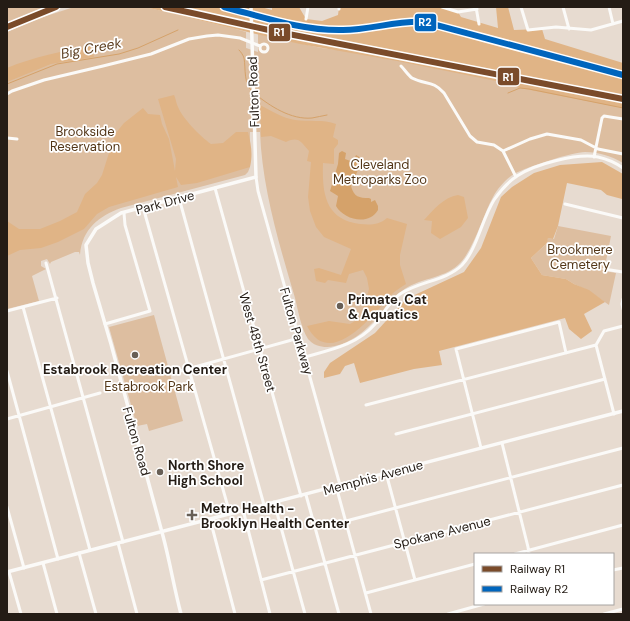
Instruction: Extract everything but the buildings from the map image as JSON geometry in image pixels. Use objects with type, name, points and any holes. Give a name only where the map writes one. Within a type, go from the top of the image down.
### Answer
[{"type":"main road","name":"Fulton Road","points":[[251,7],[256,177]]},
{"type":"main road","name":"Park Drive","points":[[86,245],[96,229],[124,212],[256,177]]},
{"type":"main road","name":"Fulton Road","points":[[86,245],[88,263],[162,532],[181,614]]},
{"type":"main road","name":"Memphis Avenue","points":[[8,572],[623,411]]},
{"type":"street","points":[[306,19],[308,7]]},
{"type":"street","points":[[442,7],[458,12],[477,8],[479,24]]},
{"type":"street","points":[[521,7],[528,30],[556,27],[591,30],[623,21]]},
{"type":"street","points":[[563,7],[569,29]]},
{"type":"street","points":[[609,7],[613,24]]},
{"type":"street","points":[[7,94],[12,90],[44,80],[151,54],[189,39],[218,35],[240,38],[260,46]]},
{"type":"street","points":[[401,66],[413,78],[432,84],[442,91],[472,139],[481,144],[497,147],[503,151],[516,177]]},
{"type":"street","points":[[594,157],[602,118],[604,116],[623,119]]},
{"type":"street","points":[[503,151],[530,139],[547,134],[581,140],[596,148],[623,154]]},
{"type":"street","points":[[7,138],[17,139]]},
{"type":"street","points":[[305,357],[350,343],[359,338],[374,325],[400,294],[456,270],[468,258],[488,210],[503,188],[516,177],[533,168],[578,156],[594,157],[606,160],[623,168]]},
{"type":"street","name":"Fulton Parkway","points":[[256,177],[258,191],[305,357],[346,521],[372,614]]},
{"type":"street","name":"West 48th Street","points":[[215,188],[301,496]]},
{"type":"street","points":[[179,198],[264,505]]},
{"type":"street","points":[[565,204],[623,218]]},
{"type":"street","points":[[143,207],[230,514]]},
{"type":"street","points":[[105,324],[150,311],[125,225],[124,212]]},
{"type":"street","points":[[46,263],[57,298],[123,542]]},
{"type":"street","points":[[604,268],[623,272]]},
{"type":"street","points":[[7,311],[57,298]]},
{"type":"street","points":[[623,299],[623,309]]},
{"type":"street","points":[[23,307],[90,550]]},
{"type":"street","points":[[481,448],[456,349],[559,322],[566,353]]},
{"type":"street","points":[[614,414],[596,345],[604,331],[623,326]]},
{"type":"street","points":[[173,373],[299,338]]},
{"type":"street","points":[[366,405],[596,345]]},
{"type":"street","points":[[7,371],[58,558]]},
{"type":"street","points":[[396,434],[605,379]]},
{"type":"street","points":[[7,419],[100,394]]},
{"type":"street","points":[[502,443],[520,512],[528,552],[623,525]]},
{"type":"street","points":[[346,521],[511,479],[623,448]]},
{"type":"street","points":[[386,473],[415,580]]},
{"type":"street","name":"Spokane Avenue","points":[[261,580],[623,485]]},
{"type":"street","points":[[306,495],[339,614]]},
{"type":"street","points":[[274,502],[305,614]]},
{"type":"street","points":[[7,507],[24,568]]},
{"type":"street","points":[[243,510],[270,614]]},
{"type":"street","points":[[210,519],[235,614]]},
{"type":"street","points":[[118,543],[138,614]]},
{"type":"street","points":[[79,553],[96,614]]},
{"type":"street","points":[[43,562],[57,614]]},
{"type":"street","points":[[366,593],[474,564]]},
{"type":"street","points":[[8,572],[21,614]]},
{"type":"street","points":[[448,614],[480,605]]},
{"type":"street","points":[[604,614],[623,609]]},
{"type":"green space","points":[[7,7],[53,7],[40,11],[7,26]]},
{"type":"green space","name":"Cleveland Metroparks Zoo","points":[[74,7],[145,7],[232,28],[246,32],[246,48],[258,52],[258,34],[321,48],[381,55],[623,103],[623,163],[605,155],[585,152],[570,154],[550,160],[514,174],[505,181],[495,194],[473,243],[458,265],[452,270],[415,283],[402,291],[368,328],[352,340],[331,347],[324,347],[312,343],[308,339],[302,324],[272,215],[264,174],[260,132],[250,132],[250,167],[245,175],[113,211],[99,220],[88,231],[81,246],[80,255],[79,252],[75,252],[51,262],[50,264],[47,259],[41,261],[41,266],[46,269],[32,276],[39,301],[7,309],[7,32],[34,20]]},
{"type":"green space","name":"Brookmere Cemetery","points":[[558,226],[611,236],[604,271],[616,273],[609,305],[589,291],[566,279],[542,275],[531,258],[545,245],[548,238],[554,239]]},
{"type":"green space","name":"Estabrook Park","points":[[154,315],[183,421],[149,431],[147,424],[137,426],[109,327]]},
{"type":"shaded area","points":[[145,7],[261,7],[272,10],[272,7],[299,7],[306,19],[322,21],[338,15],[339,7],[441,7],[458,12],[461,17],[498,28],[496,7],[508,7],[514,30],[542,29],[545,39],[623,63],[623,108],[520,88],[496,81],[397,61],[300,44]]},
{"type":"shaded area","points":[[91,46],[94,57],[51,64],[7,82],[7,68],[59,52]]},
{"type":"shaded area","points":[[174,95],[180,112],[197,132],[211,144],[223,143],[236,132],[248,132],[251,149],[250,167],[197,183],[181,185],[176,177],[178,187],[109,207],[97,214],[84,229],[58,242],[41,248],[20,250],[7,256],[7,221],[19,229],[40,229],[77,212],[85,194],[97,183],[102,175],[115,134],[124,123],[143,108],[148,114],[160,115],[162,124],[169,139],[175,171],[176,159],[158,99]]},
{"type":"shaded area","points":[[260,105],[277,114],[291,119],[336,124],[333,137],[338,140],[338,144],[334,149],[334,164],[323,163],[323,185],[328,203],[339,217],[360,224],[374,224],[387,218],[407,224],[400,255],[400,265],[406,284],[391,295],[374,315],[363,325],[351,335],[339,341],[327,343],[316,338],[307,326],[329,321],[350,324],[360,318],[369,289],[367,278],[363,270],[349,274],[346,283],[328,280],[325,283],[316,281],[314,269],[319,268],[341,275],[351,249],[324,237],[316,227],[310,211],[308,197],[311,162],[307,161],[309,151],[297,140],[290,140],[286,142],[271,136],[261,137]]},
{"type":"shaded area","points":[[342,151],[346,153],[345,159],[353,162],[356,155],[361,158],[361,163],[351,186],[355,195],[362,198],[369,198],[371,199],[371,202],[375,200],[378,210],[369,218],[350,218],[336,206],[338,196],[330,191],[338,164],[339,153]]},
{"type":"shaded area","points":[[602,162],[623,174],[623,201],[622,199],[607,195],[601,190],[567,183],[558,226],[553,239],[548,238],[547,243],[531,258],[542,275],[566,279],[589,290],[605,302],[584,314],[592,331],[581,339],[569,329],[565,318],[439,351],[442,365],[414,369],[360,383],[354,363],[345,366],[340,374],[324,378],[324,372],[330,363],[375,333],[406,299],[464,272],[481,248],[501,197],[512,187],[534,173],[560,165]]},
{"type":"shaded area","points":[[458,195],[464,197],[468,218],[461,227],[440,239],[431,233],[432,221],[424,220],[443,201]]},
{"type":"waterway","name":"Big Creek","points":[[7,84],[57,64],[119,54],[138,48],[178,30]]},
{"type":"waterway","name":"Big Creek","points":[[239,50],[244,58],[246,81],[253,92]]},
{"type":"waterway","name":"Big Creek","points":[[508,93],[520,88],[529,89],[623,108]]},
{"type":"waterway","name":"Big Creek","points":[[255,94],[281,111],[296,117],[312,118],[327,115]]},
{"type":"rail line","name":"R1","points":[[7,27],[56,7]]},
{"type":"rail line","name":"R1","points":[[165,7],[273,31],[623,99]]},
{"type":"rail line","name":"R2","points":[[224,7],[283,23],[328,30],[353,30],[404,22],[425,22],[623,75]]},
{"type":"place","name":"Primate, Cat & Aquatics","points":[[340,306]]},
{"type":"place","name":"Estabrook Recreation Center","points":[[135,355]]},
{"type":"place","name":"North Shore High School","points":[[160,472]]},
{"type":"place","name":"Metro Health - Brooklyn Health Center","points":[[192,515]]},
{"type":"park label","name":"Brookside Reservation","points":[[85,138]]}]
